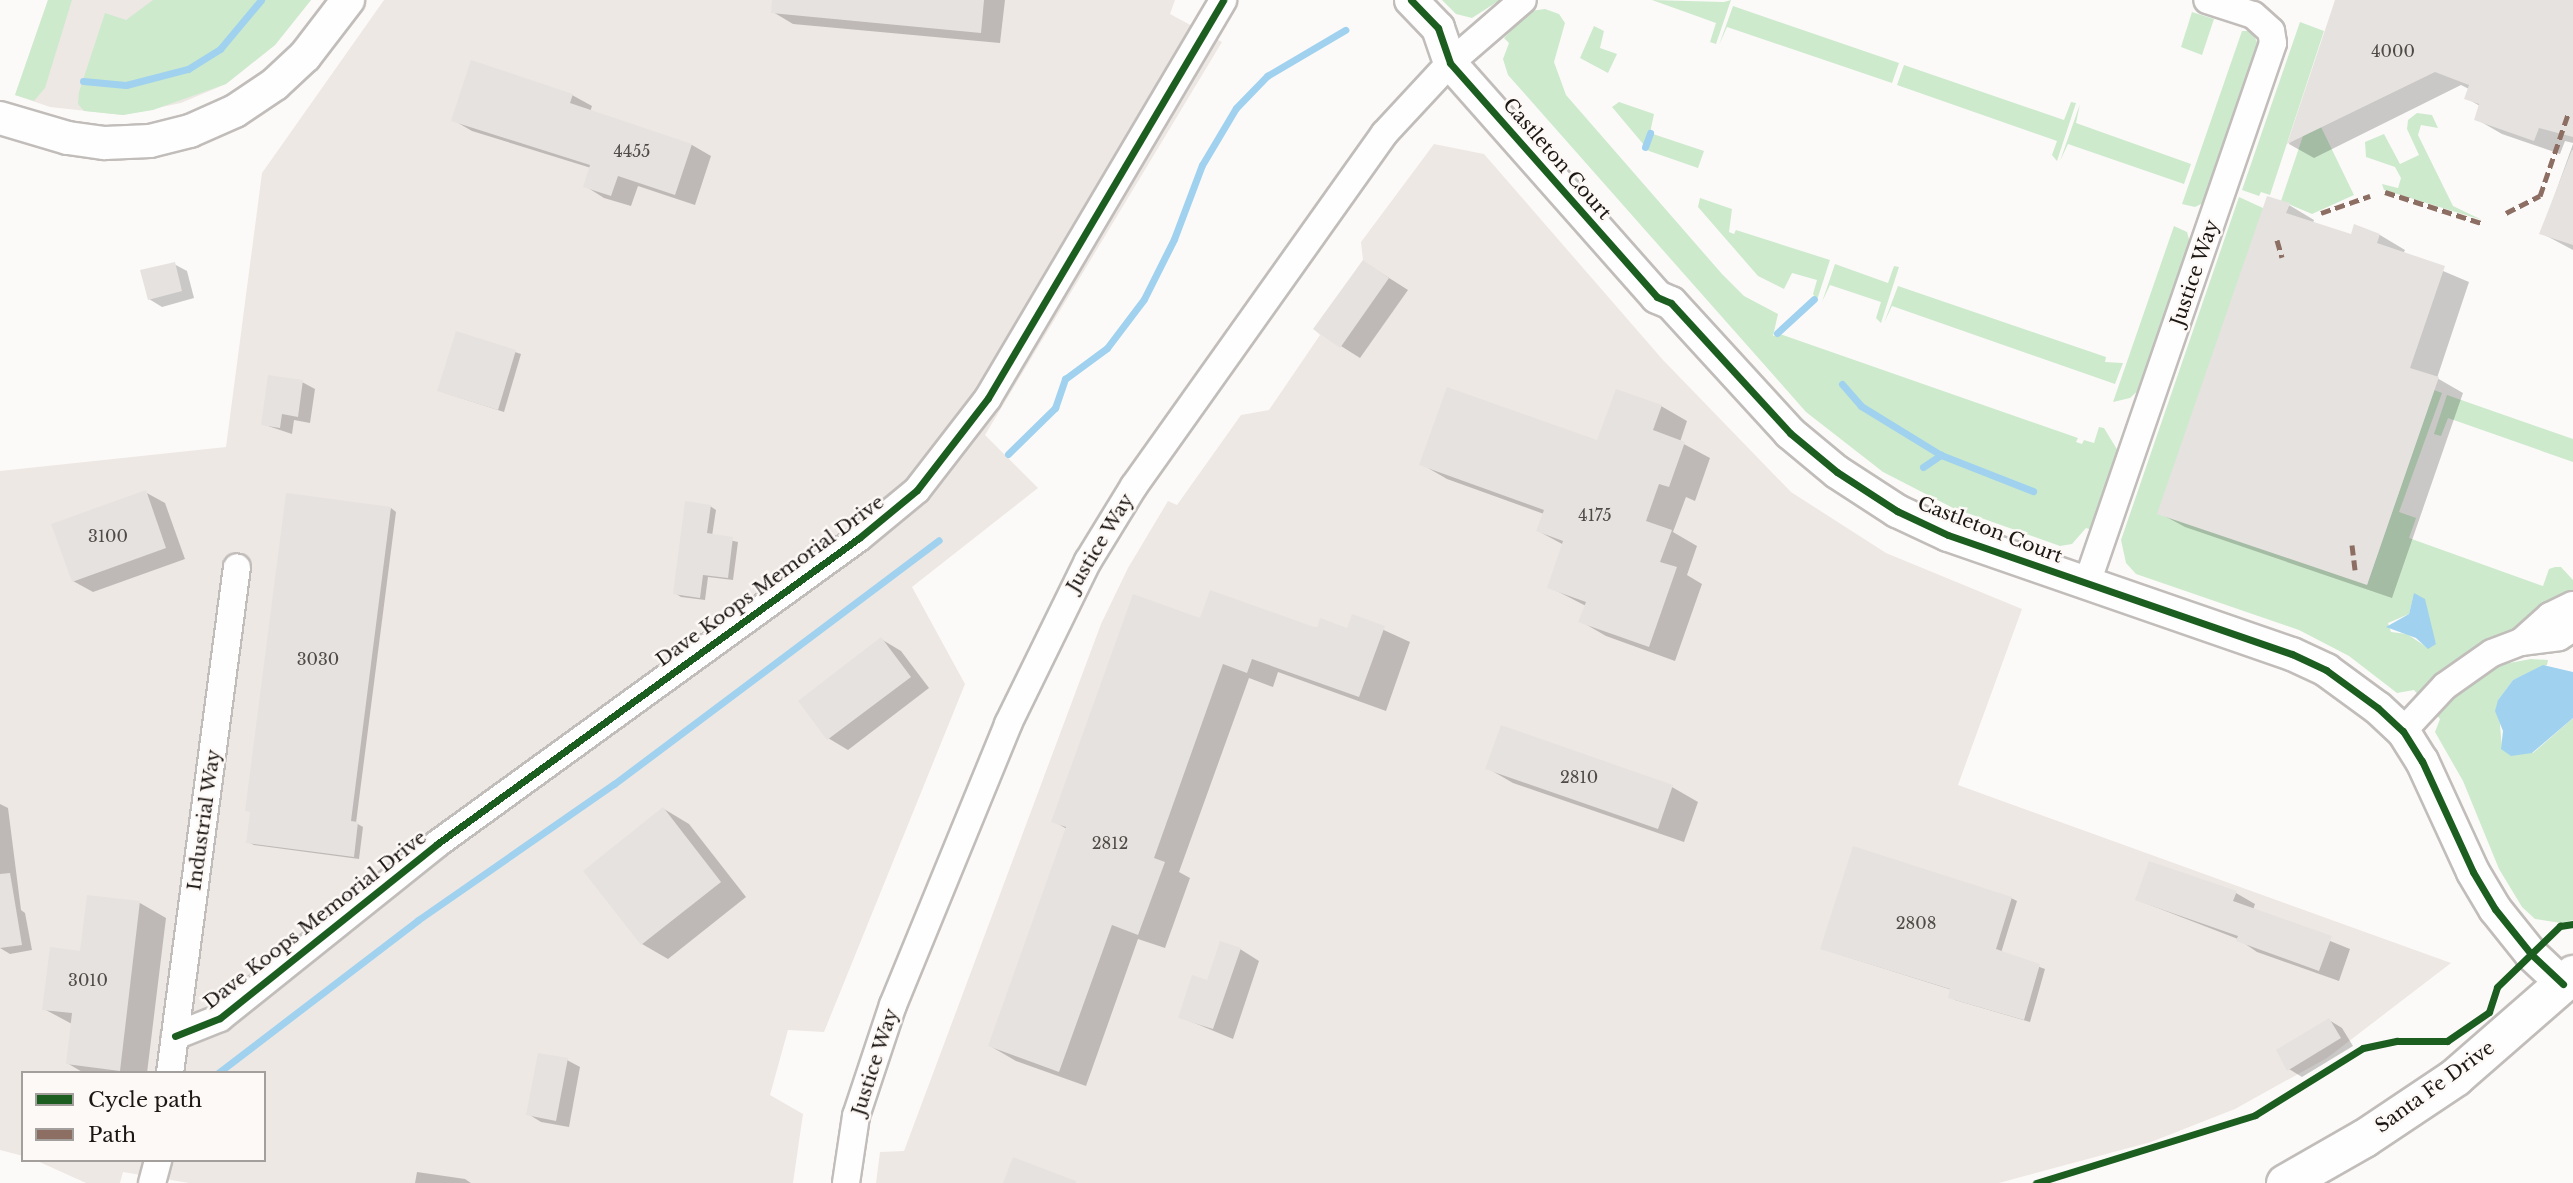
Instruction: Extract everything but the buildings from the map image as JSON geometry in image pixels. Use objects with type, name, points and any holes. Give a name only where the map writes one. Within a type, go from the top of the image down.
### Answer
[{"type":"main road","name":"Santa Fe Drive","points":[[2285,1183],[2364,1138],[2455,1077],[2568,979]]},
{"type":"street","points":[[0,118],[55,135],[105,143],[150,141],[190,131],[235,111],[275,84],[305,57],[348,0]]},
{"type":"street","name":"Dave Koops Memorial Drive","points":[[175,1037],[220,1018],[437,844],[859,538],[917,490],[988,398],[1223,0]]},
{"type":"street","name":"Castleton Court","points":[[1412,0],[1438,28],[1450,63],[1657,297],[1671,303],[1806,448],[1867,494],[1920,523],[2326,670],[2403,731],[2496,909],[2531,954],[2568,979]]},
{"type":"street","name":"Justice Way","points":[[846,1183],[856,1116],[893,1005],[1047,636],[1135,486],[1370,152],[1405,108],[1450,63],[1523,0]]},
{"type":"street","name":"Justice Way","points":[[2087,583],[2273,43],[2271,31],[2253,15],[2207,0]]},
{"type":"street","name":"Industrial Way","points":[[170,1071],[237,567]]},
{"type":"street","points":[[2403,731],[2468,668],[2521,642],[2550,616],[2573,605]]},
{"type":"street","points":[[2521,642],[2559,637],[2573,628]]},
{"type":"shaded area","points":[[48,0],[311,0],[275,45],[226,84],[181,103],[123,115],[50,107],[15,95]]},
{"type":"shaded area","points":[[384,0],[1175,0],[1170,14],[1222,42],[985,435],[1038,488],[912,587],[965,684],[824,1032],[788,1030],[770,1095],[803,1114],[793,1183],[189,1183],[123,1172],[120,1183],[86,1183],[39,1162],[266,1162],[266,1071],[21,1071],[21,1155],[0,1150],[0,471],[226,447],[262,173]]},
{"type":"shaded area","points":[[1434,144],[1484,154],[1663,360],[1791,492],[1886,553],[2022,609],[1958,785],[2451,963],[2327,1058],[2235,1109],[2151,1142],[1999,1183],[876,1183],[880,1152],[904,1151],[1101,624],[1128,568],[1168,501],[1177,505],[1241,415],[1269,410],[1320,335],[1314,329],[1363,260],[1361,242]]},
{"type":"green space","points":[[48,0],[72,0],[45,88],[34,101],[15,95]]},
{"type":"green space","points":[[153,0],[311,0],[275,45],[226,84],[153,110],[123,115],[84,111],[78,104],[79,92],[105,13],[126,20]]},
{"type":"green space","points":[[1442,0],[1500,0],[1472,18],[1456,14]]},
{"type":"green space","points":[[1652,0],[1731,0],[1716,44],[1710,42],[1716,23]]},
{"type":"green space","points":[[1733,6],[1899,63],[1892,83],[1727,27],[1719,45]]},
{"type":"green space","points":[[1545,9],[1559,14],[1565,23],[1554,62],[1566,95],[1722,274],[1744,296],[1778,314],[1773,336],[1780,334],[2078,438],[2076,442],[2082,444],[2084,440],[2094,443],[2099,427],[2104,428],[2118,451],[2092,530],[2086,528],[2072,544],[2060,546],[1953,508],[1883,472],[1806,412],[1508,75],[1503,59],[1509,43],[1504,38],[1530,11]]},
{"type":"green space","points":[[2192,12],[2214,19],[2202,55],[2181,47]]},
{"type":"green space","points":[[2300,22],[2324,31],[2270,195],[2261,192],[2259,196],[2242,190]]},
{"type":"green space","points":[[1594,26],[1604,31],[1600,48],[1617,54],[1608,73],[1580,58]]},
{"type":"green space","points":[[2242,31],[2251,31],[2260,47],[2205,202],[2195,207],[2182,204]]},
{"type":"green space","points":[[1904,65],[2064,120],[2071,102],[2076,103],[2057,161],[2052,155],[2057,141],[1897,85]]},
{"type":"green space","points":[[1619,102],[1654,114],[1650,133],[1704,151],[1698,168],[1649,151],[1612,107]]},
{"type":"green space","points":[[2080,104],[2076,123],[2191,164],[2184,184],[2068,144],[2060,161]]},
{"type":"green space","points":[[2417,113],[2432,115],[2438,128],[2421,125],[2418,135],[2453,206],[2482,220],[2384,190],[2382,184],[2398,188],[2401,178],[2395,167],[2366,157],[2365,142],[2384,134],[2400,164],[2419,155],[2407,129],[2408,120]]},
{"type":"green space","points":[[2315,125],[2321,127],[2354,195],[2312,214],[2281,201],[2303,136]]},
{"type":"green space","points":[[2239,197],[2263,208],[2367,585],[2434,390],[2442,393],[2399,512],[2416,518],[2409,538],[2543,586],[2549,569],[2561,567],[2573,580],[2573,595],[2461,657],[2419,696],[2414,690],[2397,693],[2349,656],[2299,630],[2136,574],[2126,563],[2121,540]],"holes":[[[2413,598],[2436,644],[2425,646],[2407,634],[2391,632],[2388,623],[2409,614]]]},
{"type":"green space","points":[[1700,198],[1732,209],[1729,232],[1734,234],[1736,230],[1830,260],[1817,300],[1813,294],[1817,280],[1792,273],[1784,289],[1758,276],[1698,207]]},
{"type":"green space","points":[[2174,226],[2187,232],[2191,246],[2143,386],[2130,398],[2113,402]]},
{"type":"green space","points":[[1835,264],[1888,283],[1894,266],[1899,267],[1881,323],[1876,318],[1881,302],[1830,285],[1822,302]]},
{"type":"green space","points":[[1898,286],[2106,357],[2105,362],[2123,363],[2115,384],[1892,306],[1884,323]]},
{"type":"green space","points":[[2447,395],[2573,439],[2573,462],[2448,418],[2441,436],[2434,434]]},
{"type":"green space","points":[[2531,659],[2548,660],[2547,665],[2513,680],[2498,700],[2502,749],[2533,753],[2573,718],[2573,920],[2561,923],[2535,919],[2522,907],[2499,869],[2463,781],[2435,732],[2440,719],[2436,714],[2454,694],[2493,666]]},
{"type":"water","points":[[2414,593],[2425,599],[2436,644],[2428,649],[2416,638],[2386,627],[2409,614]]},
{"type":"water","points":[[2543,665],[2573,672],[2573,718],[2532,753],[2511,756],[2501,749],[2503,731],[2495,711],[2498,700],[2513,680]]},
{"type":"waterway","points":[[83,81],[126,85],[188,69],[220,49],[261,0]]},
{"type":"waterway","points":[[1008,454],[1055,408],[1065,379],[1107,348],[1144,299],[1174,239],[1202,165],[1236,108],[1267,76],[1345,30]]},
{"type":"waterway","points":[[1645,147],[1650,133]]},
{"type":"waterway","points":[[1777,333],[1814,299]]},
{"type":"waterway","points":[[1842,384],[1861,406],[1941,455]]},
{"type":"waterway","points":[[1923,467],[1941,455],[2033,491]]},
{"type":"waterway","points":[[221,1071],[418,920],[614,784],[939,540]]},
{"type":"marked path","points":[[2506,213],[2540,196],[2568,114]]},
{"type":"marked path","points":[[2385,192],[2484,224]]},
{"type":"marked path","points":[[2321,213],[2370,196]]},
{"type":"marked path","points":[[2277,240],[2282,257]]},
{"type":"marked path","points":[[2352,545],[2355,571]]},
{"type":"cycle path","points":[[175,1036],[220,1018],[437,844],[859,538],[917,490],[988,398],[1223,0]]},
{"type":"cycle path","points":[[1411,0],[1438,28],[1450,63],[1657,297],[1671,303],[1790,433],[1837,472],[1897,511],[1948,535],[2292,654],[2326,670],[2378,708],[2403,731],[2422,761],[2473,872],[2495,909],[2531,954],[2563,984]]},
{"type":"cycle path","points":[[2036,1183],[2255,1115],[2363,1048],[2397,1041],[2447,1041],[2489,1012],[2497,987],[2560,926],[2573,924]]}]
